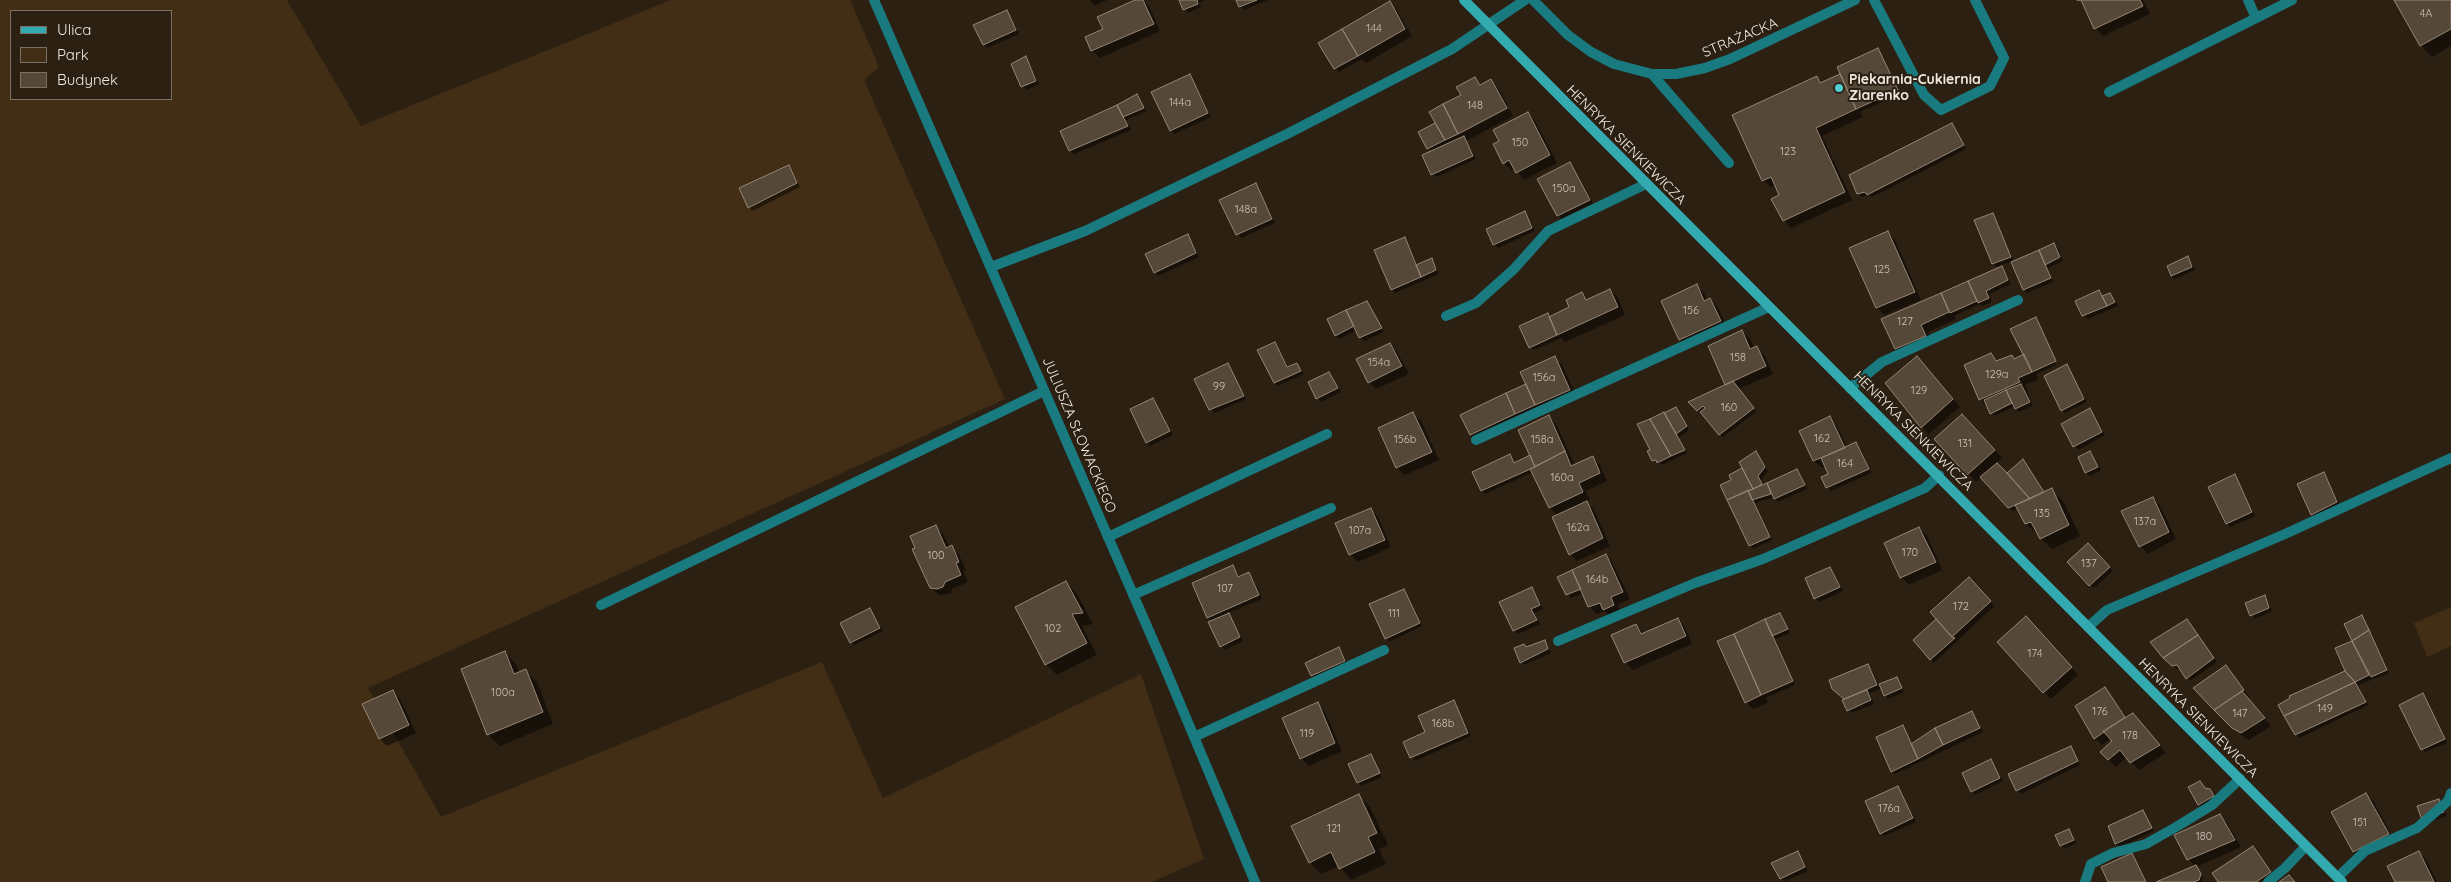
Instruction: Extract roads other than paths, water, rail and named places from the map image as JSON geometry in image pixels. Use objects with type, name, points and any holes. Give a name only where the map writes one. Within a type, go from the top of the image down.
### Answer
[{"type":"street","name":"JULIUSZA SŁOWACKIEGO","points":[[874,0],[1108,537],[1255,882]]},
{"type":"street","name":"HENRYKA SIENKIEWICZA","points":[[1464,0],[1486,25],[1938,475],[2340,880]]},
{"type":"street","points":[[991,267],[1085,231],[1289,133],[1452,49],[1525,0]]},
{"type":"street","name":"STRAŻACKA","points":[[1533,0],[1568,34],[1591,52],[1614,64],[1652,74],[1676,74],[1730,60],[1855,0]]},
{"type":"street","points":[[1874,0],[1924,95],[1941,110],[1990,86],[2004,58],[1975,0]]},
{"type":"street","points":[[2248,0],[2256,18]]},
{"type":"street","points":[[2110,92],[2292,0]]},
{"type":"street","points":[[1652,74],[1729,163]]},
{"type":"street","points":[[1446,316],[1476,303],[1514,270],[1548,231],[1646,184]]},
{"type":"street","points":[[1850,388],[1882,362],[2018,300]]},
{"type":"street","points":[[1476,440],[1769,307]]},
{"type":"street","points":[[601,605],[1044,391]]},
{"type":"street","points":[[1108,537],[1327,434]]},
{"type":"street","points":[[2088,627],[2107,610],[2285,534],[2451,458]]},
{"type":"street","points":[[1558,641],[1695,583],[1763,559],[1925,488],[1938,475]]},
{"type":"street","points":[[1133,595],[1331,508]]},
{"type":"street","points":[[1194,737],[1384,650]]},
{"type":"street","points":[[2085,882],[2091,864],[2113,853],[2146,844],[2176,827],[2212,805],[2240,779]]},
{"type":"street","points":[[2340,880],[2364,851],[2417,828],[2448,800],[2451,793]]},
{"type":"street","points":[[2268,882],[2285,868],[2306,846]]},
{"type":"place","name":"Piekarnia-Cukiernia Ziarenko","points":[[1839,88]]}]
